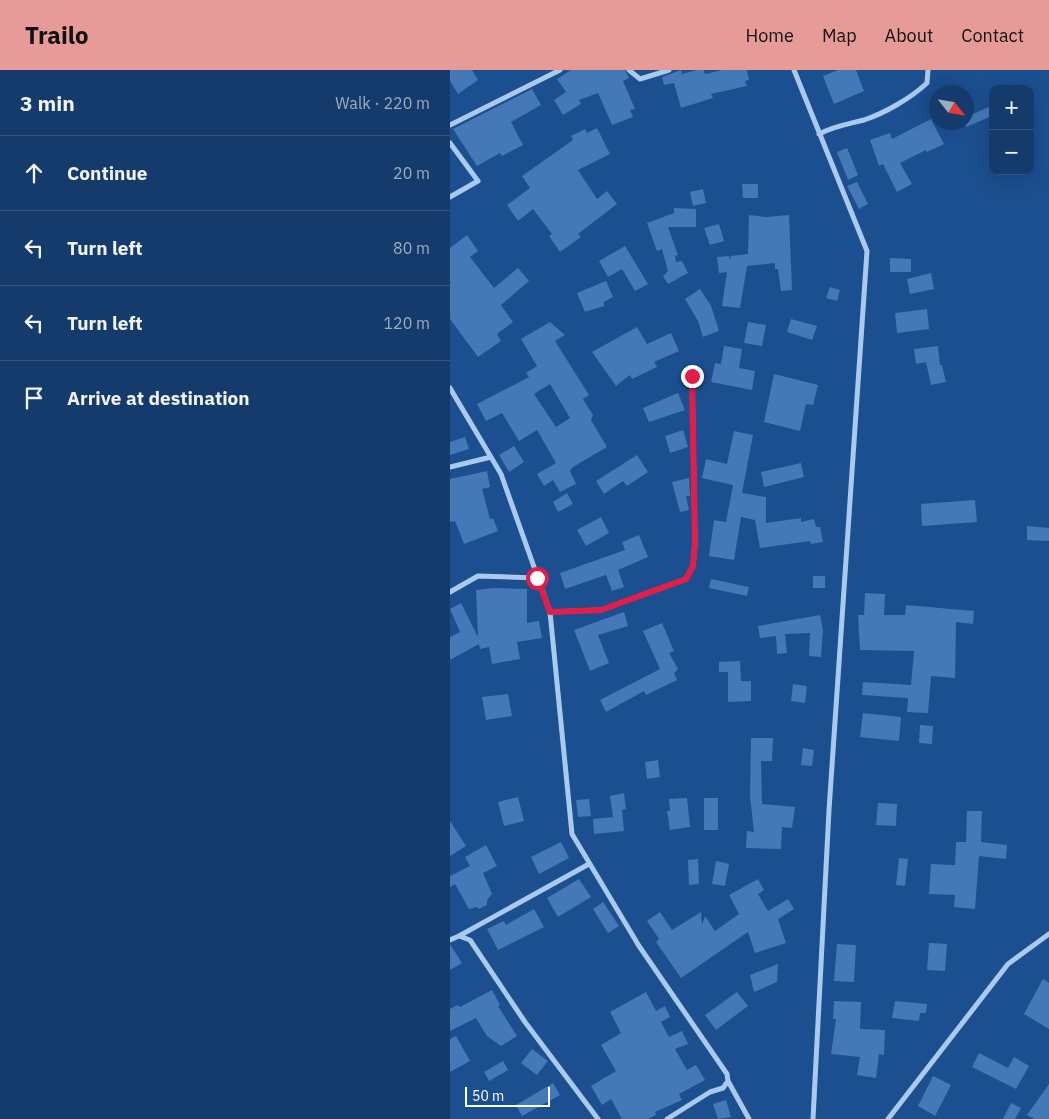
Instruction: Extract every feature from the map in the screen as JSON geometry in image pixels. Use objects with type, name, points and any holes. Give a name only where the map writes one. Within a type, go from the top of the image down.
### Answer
[{"type":"street","points":[[450,124],[560,70]]},
{"type":"street","points":[[629,70],[640,79],[670,70]]},
{"type":"street","points":[[794,70],[867,251],[829,810],[813,1119]]},
{"type":"street","points":[[819,134],[830,128],[866,119],[916,94],[927,83],[928,70]]},
{"type":"street","points":[[450,143],[478,181],[450,197]]},
{"type":"street","points":[[550,612],[601,610],[615,607],[686,579],[693,566],[692,376]]},
{"type":"street","points":[[450,388],[501,474],[550,612],[572,834],[639,946],[722,1065],[727,1074],[728,1081],[749,1119]]},
{"type":"street","points":[[450,467],[491,457]]},
{"type":"street","points":[[450,592],[478,576],[537,578]]},
{"type":"street","points":[[450,940],[589,864]]},
{"type":"street","points":[[888,1119],[1008,964],[1049,934]]},
{"type":"street","points":[[459,936],[470,940],[525,1022],[598,1119]]},
{"type":"street","points":[[667,1119],[710,1092],[723,1088],[728,1081]]},
{"type":"building","points":[[450,70],[472,70],[478,80],[458,94],[450,81]]},
{"type":"building","points":[[571,70],[625,70],[629,78],[623,81],[635,109],[630,110],[633,117],[612,125],[598,93],[579,100],[581,104],[563,115],[554,100],[566,92],[557,79]]},
{"type":"building","points":[[681,70],[682,74],[704,70],[705,74],[722,70],[747,70],[749,80],[745,81],[747,86],[711,94],[713,98],[681,108],[674,83],[664,85],[662,77]]},
{"type":"building","points":[[838,70],[856,70],[864,91],[834,104],[823,76]]},
{"type":"building","points":[[532,89],[541,105],[511,122],[523,145],[502,156],[500,153],[477,166],[453,129]]},
{"type":"building","points":[[989,107],[989,117],[974,124],[974,114]]},
{"type":"building","points":[[929,120],[929,130],[937,130],[944,144],[927,152],[926,150],[900,163],[912,184],[897,192],[883,164],[879,166],[870,140],[890,133],[892,139]]},
{"type":"building","points":[[597,128],[610,154],[578,170],[597,199],[607,191],[617,204],[578,234],[581,237],[560,252],[549,236],[552,234],[533,209],[518,221],[507,205],[530,188],[522,176],[573,140],[571,136],[585,129],[587,133]]},
{"type":"building","points":[[847,148],[858,175],[848,180],[837,152]]},
{"type":"building","points":[[857,182],[868,204],[859,209],[847,186]]},
{"type":"building","points":[[742,184],[758,184],[758,198],[743,198]]},
{"type":"building","points":[[703,189],[706,203],[693,206],[690,192]]},
{"type":"building","points":[[674,208],[696,209],[696,227],[668,227],[678,255],[675,256],[676,262],[682,261],[688,273],[668,284],[663,276],[668,271],[662,249],[657,251],[647,223],[674,213]]},
{"type":"building","points":[[749,215],[766,217],[789,215],[792,290],[781,291],[778,269],[775,269],[775,263],[747,266],[740,308],[722,306],[727,272],[719,273],[717,257],[729,256],[730,260],[731,256],[748,254]]},
{"type":"building","points":[[719,224],[724,241],[710,245],[704,228]]},
{"type":"building","points":[[467,235],[478,251],[470,257],[494,288],[518,268],[529,281],[501,305],[513,322],[497,334],[501,341],[478,357],[450,319],[450,248]]},
{"type":"building","points":[[625,246],[648,284],[635,291],[622,269],[608,277],[599,261]]},
{"type":"building","points":[[890,258],[911,259],[911,272],[890,272]]},
{"type":"building","points":[[931,273],[934,289],[910,294],[907,279]]},
{"type":"building","points":[[606,281],[613,297],[604,302],[604,306],[585,312],[577,293]]},
{"type":"building","points":[[830,287],[840,290],[837,301],[826,298]]},
{"type":"building","points":[[700,289],[711,306],[719,331],[703,337],[698,321],[685,299]]},
{"type":"building","points":[[927,309],[929,329],[897,333],[895,313]]},
{"type":"building","points":[[791,319],[817,326],[812,340],[787,332]]},
{"type":"building","points":[[550,322],[565,335],[555,341],[589,395],[583,399],[593,415],[591,420],[607,447],[573,467],[570,471],[576,484],[560,492],[553,480],[544,486],[537,474],[556,463],[537,430],[519,441],[502,413],[486,421],[477,404],[529,377],[526,373],[537,366],[521,339]],"holes":[[[550,384],[570,418],[556,427],[534,394]]]},
{"type":"building","points":[[748,322],[766,325],[762,346],[744,343]]},
{"type":"building","points":[[637,327],[647,344],[671,333],[679,351],[654,362],[657,367],[632,379],[630,375],[616,386],[592,352]]},
{"type":"building","points":[[724,346],[742,349],[739,368],[755,371],[752,390],[711,382],[715,363],[721,364]]},
{"type":"building","points":[[938,346],[940,365],[942,365],[946,382],[931,385],[926,362],[916,364],[914,349]]},
{"type":"building","points":[[774,374],[818,385],[813,405],[806,404],[800,431],[764,422]]},
{"type":"building","points":[[678,393],[685,410],[649,422],[643,408]]},
{"type":"building","points":[[683,430],[688,447],[670,453],[665,436]]},
{"type":"building","points":[[734,431],[753,435],[742,493],[766,497],[766,523],[801,518],[801,522],[814,519],[816,527],[820,527],[823,542],[811,544],[810,541],[760,548],[755,520],[741,517],[734,560],[709,556],[714,520],[726,522],[733,485],[702,478],[706,459],[727,464]]},
{"type":"building","points":[[465,437],[469,449],[450,455],[450,442]]},
{"type":"building","points":[[514,446],[524,462],[509,472],[499,455]]},
{"type":"building","points":[[637,455],[648,472],[627,486],[623,481],[604,494],[596,481]]},
{"type":"building","points":[[801,463],[804,477],[764,487],[761,472]]},
{"type":"building","points":[[487,471],[490,487],[482,489],[490,519],[493,518],[498,531],[464,544],[455,521],[450,522],[450,479]]},
{"type":"building","points":[[689,478],[690,496],[686,496],[689,510],[680,512],[672,482]]},
{"type":"building","points":[[567,493],[573,504],[558,512],[553,502]]},
{"type":"building","points":[[975,500],[977,522],[922,526],[921,504]]},
{"type":"building","points":[[601,517],[609,533],[586,546],[577,530]]},
{"type":"building","points":[[1027,526],[1049,528],[1049,541],[1027,540]]},
{"type":"building","points":[[639,535],[648,557],[618,570],[624,587],[612,591],[606,575],[565,589],[560,573],[625,550],[622,542]]},
{"type":"building","points":[[813,576],[825,576],[825,588],[813,588]]},
{"type":"building","points":[[711,579],[749,587],[747,596],[709,588]]},
{"type":"building","points":[[495,588],[527,589],[527,623],[539,621],[542,638],[517,642],[520,659],[492,664],[489,647],[480,649],[479,644],[450,660],[450,637],[460,632],[450,609],[461,603],[478,637],[476,590]]},
{"type":"building","points":[[865,593],[885,594],[884,615],[905,615],[906,605],[974,611],[973,624],[956,622],[955,678],[931,676],[928,713],[907,712],[908,698],[862,695],[863,682],[911,685],[914,651],[860,650],[858,615],[864,615]]},
{"type":"building","points":[[624,612],[628,626],[598,635],[609,663],[590,671],[574,630]]},
{"type":"building","points":[[820,615],[823,630],[821,657],[809,656],[810,633],[785,634],[787,653],[777,654],[776,636],[760,638],[758,626]]},
{"type":"building","points":[[662,623],[674,651],[669,653],[678,669],[674,673],[677,680],[646,695],[644,691],[606,712],[600,700],[660,669],[643,631]]},
{"type":"building","points":[[740,661],[741,681],[751,681],[751,701],[728,702],[728,672],[719,672],[719,662]]},
{"type":"building","points":[[793,684],[807,686],[805,703],[791,701]]},
{"type":"building","points":[[508,694],[512,716],[486,720],[482,697]]},
{"type":"building","points":[[863,713],[901,717],[899,741],[860,737]]},
{"type":"building","points":[[920,725],[933,726],[932,744],[919,743]]},
{"type":"building","points":[[751,738],[773,738],[772,761],[761,761],[762,804],[795,807],[792,828],[782,827],[781,849],[746,848],[747,831],[754,832],[750,796]]},
{"type":"building","points":[[803,748],[814,750],[812,766],[801,765]]},
{"type":"building","points":[[658,760],[660,777],[647,779],[645,762]]},
{"type":"building","points":[[624,793],[626,809],[622,810],[624,831],[594,834],[593,819],[613,817],[610,796]]},
{"type":"building","points":[[518,797],[524,821],[504,826],[498,802]]},
{"type":"building","points":[[687,798],[690,827],[670,830],[667,811],[670,811],[669,799]]},
{"type":"building","points":[[704,798],[718,798],[718,830],[704,830]]},
{"type":"building","points":[[589,799],[591,816],[578,817],[576,800]]},
{"type":"building","points":[[878,803],[897,804],[896,826],[876,825]]},
{"type":"building","points":[[967,811],[982,811],[981,842],[1007,845],[1006,859],[979,856],[975,909],[954,907],[955,895],[929,894],[931,864],[955,865],[956,842],[966,842]]},
{"type":"building","points":[[450,821],[466,846],[450,856]]},
{"type":"building","points":[[561,842],[569,858],[539,874],[531,857]]},
{"type":"building","points":[[486,845],[497,866],[483,873],[492,894],[487,900],[487,905],[479,909],[477,907],[469,909],[455,884],[450,887],[450,876],[470,866],[465,857]]},
{"type":"building","points":[[899,858],[908,859],[905,886],[896,885]]},
{"type":"building","points":[[698,859],[699,884],[689,885],[688,860]]},
{"type":"building","points":[[716,861],[729,864],[725,886],[712,884]]},
{"type":"building","points":[[579,879],[591,897],[558,917],[547,898]]},
{"type":"building","points":[[758,879],[764,890],[758,894],[768,911],[788,899],[794,909],[778,919],[786,943],[755,953],[748,932],[681,978],[656,942],[659,939],[647,921],[660,912],[672,930],[701,912],[702,925],[705,916],[715,931],[739,914],[729,895]]},
{"type":"building","points":[[603,902],[619,926],[608,933],[593,909]]},
{"type":"building","points":[[534,909],[544,927],[498,950],[487,929],[504,921],[506,925]]},
{"type":"building","points":[[929,943],[947,944],[945,971],[927,970]]},
{"type":"building","points":[[450,944],[462,963],[450,970]]},
{"type":"building","points":[[837,944],[856,945],[854,982],[834,981]]},
{"type":"building","points":[[778,964],[777,982],[754,992],[750,975]]},
{"type":"building","points":[[1043,979],[1049,983],[1049,1029],[1024,1014]]},
{"type":"building","points":[[492,990],[500,1005],[498,1006],[517,1036],[501,1046],[487,1036],[476,1018],[450,1031],[450,1009],[458,1005],[460,1007]]},
{"type":"building","points":[[646,992],[656,1011],[665,1006],[670,1017],[661,1022],[669,1037],[682,1031],[688,1044],[675,1049],[687,1070],[696,1065],[705,1080],[679,1094],[682,1100],[655,1112],[656,1115],[648,1119],[622,1119],[611,1099],[602,1105],[591,1086],[616,1071],[601,1045],[621,1033],[610,1012]]},
{"type":"building","points":[[737,992],[748,1006],[716,1030],[705,1015]]},
{"type":"building","points":[[834,1001],[861,1002],[860,1029],[885,1030],[884,1055],[879,1054],[876,1078],[857,1075],[860,1057],[831,1054],[836,1019],[833,1019]]},
{"type":"building","points":[[895,1001],[927,1004],[926,1013],[920,1013],[919,1021],[892,1018]]},
{"type":"building","points":[[456,1036],[470,1061],[450,1072],[450,1039]]},
{"type":"building","points":[[532,1049],[548,1061],[537,1075],[521,1063]]},
{"type":"building","points":[[979,1053],[1008,1068],[1014,1057],[1029,1066],[1016,1089],[972,1067]]},
{"type":"building","points":[[503,1061],[508,1070],[489,1081],[484,1072]]},
{"type":"building","points":[[933,1076],[951,1085],[935,1116],[918,1106]]},
{"type":"building","points":[[553,1083],[560,1095],[522,1116],[516,1105]]},
{"type":"building","points":[[1049,1084],[1049,1119],[1034,1119],[1027,1115]]},
{"type":"building","points":[[726,1100],[731,1117],[718,1119],[713,1104]]},
{"type":"building","points":[[1011,1103],[1021,1108],[1015,1119],[1003,1119]]},
{"type":"route","points":[[537,578],[550,612],[601,610],[615,607],[686,579],[693,566],[695,542],[692,376]]}]
